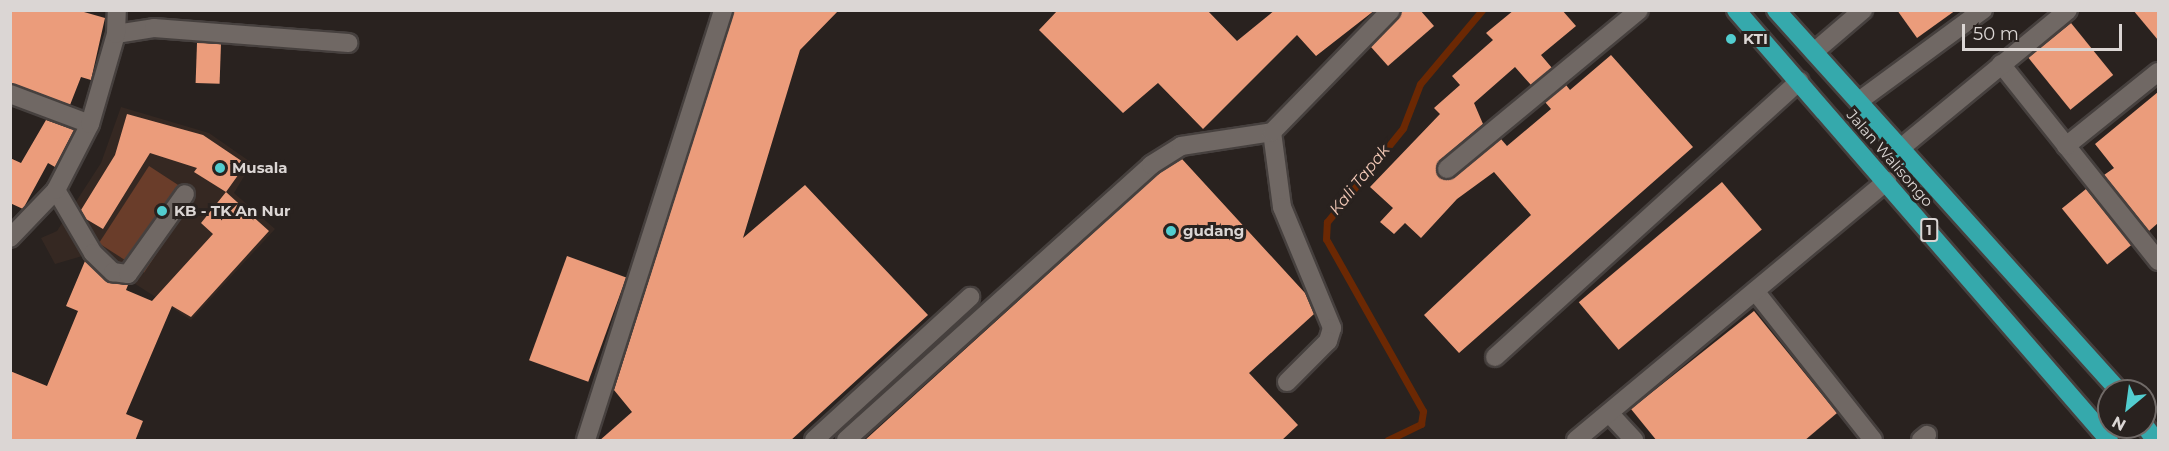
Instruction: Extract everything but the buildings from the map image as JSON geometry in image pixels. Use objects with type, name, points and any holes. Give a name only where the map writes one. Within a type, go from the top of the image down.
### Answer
[{"type":"highway","name":"Jalan Walisongo","points":[[1736,10],[1887,181],[2109,441]]},
{"type":"highway","name":"Jalan Walisongo","points":[[1776,10],[1902,147],[2108,379]]},
{"type":"street","points":[[586,441],[723,10]]},
{"type":"street","points":[[846,441],[1167,152],[1272,132],[1391,10]]},
{"type":"street","points":[[1447,169],[1639,10]]},
{"type":"street","points":[[1814,52],[1863,10]]},
{"type":"street","points":[[1859,101],[1983,10]]},
{"type":"street","points":[[1902,147],[2068,10]]},
{"type":"street","points":[[12,234],[56,190],[90,124],[116,34],[114,12]]},
{"type":"street","points":[[116,34],[154,28],[348,44]]},
{"type":"street","points":[[2001,64],[2158,261]]},
{"type":"street","points":[[2066,146],[2158,72]]},
{"type":"street","points":[[1495,357],[1799,81]]},
{"type":"street","points":[[10,94],[90,124]]},
{"type":"street","points":[[1272,132],[1282,207],[1332,328],[1328,340],[1287,382]]},
{"type":"street","points":[[1576,441],[1887,181]]},
{"type":"street","points":[[56,190],[93,254],[113,272],[128,274],[185,194]]},
{"type":"street","points":[[1755,291],[1873,441]]},
{"type":"street","points":[[814,441],[970,297]]},
{"type":"street","points":[[1609,413],[1634,441]]},
{"type":"shaded area","name":"KB - TK An Nur","points":[[121,107],[209,133],[252,163],[234,193],[275,229],[191,320],[89,254],[55,264],[41,238],[57,231],[101,163]]},
{"type":"shaded area","points":[[149,166],[194,195],[144,273],[99,243]]},
{"type":"waterway","name":"Kali Tapak","points":[[1388,440],[1421,424],[1423,411],[1326,239],[1327,222],[1403,128],[1420,84],[1482,10]]},
{"type":"place","name":"KTI","points":[[1731,39]]},
{"type":"place","name":"Musala","points":[[220,168]]},
{"type":"place","name":"KB - TK An Nur","points":[[162,211]]},
{"type":"place","name":"gudang","points":[[1171,231]]}]
